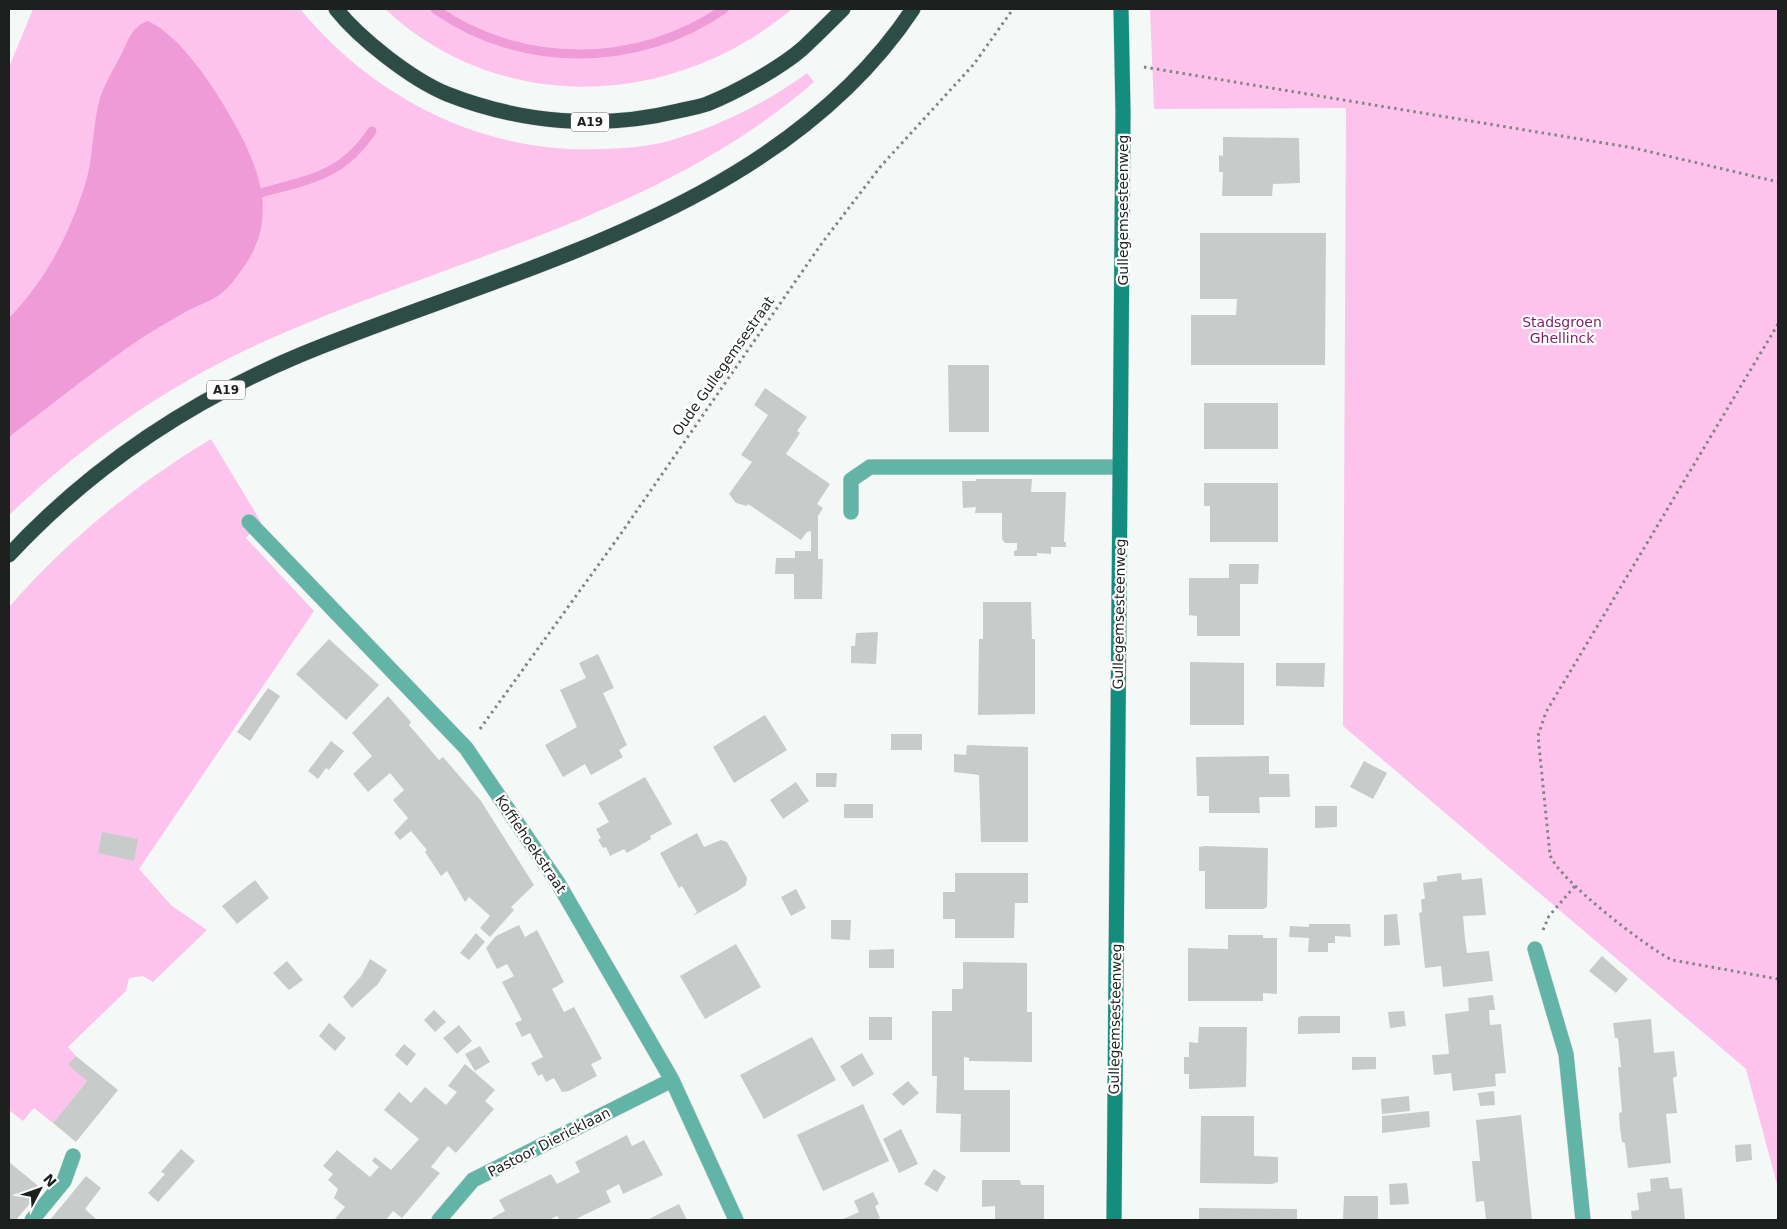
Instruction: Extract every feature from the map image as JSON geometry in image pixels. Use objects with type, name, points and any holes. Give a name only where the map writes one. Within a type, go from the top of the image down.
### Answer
[{"type":"highway","name":"A19","points":[[336,9],[351,26],[404,69],[445,93],[483,106],[551,121],[616,122],[660,115],[707,104],[764,74],[801,50],[843,9]]},
{"type":"highway","name":"A19","points":[[9,555],[29,533],[107,465],[177,417],[227,390],[298,356],[574,252],[651,219],[762,156],[810,121],[860,74],[914,9]]},
{"type":"street","name":"Gullegemsesteenweg","points":[[1114,1220],[1120,467],[1121,9]]},
{"type":"street","points":[[851,512],[851,480],[870,467],[1120,467]]},
{"type":"street","name":"Koffiehoekstraat","points":[[249,522],[466,748],[558,883],[672,1080],[736,1220]]},
{"type":"street","points":[[1535,949],[1566,1054],[1583,1220]]},
{"type":"street","name":"Pastoor Diericklaan","points":[[439,1220],[473,1180],[672,1080]]},
{"type":"street","points":[[32,1220],[64,1181],[73,1156]]},
{"type":"path","name":"Oude Gullegemsestraat","points":[[466,748],[620,535],[822,242],[881,166],[974,64],[1013,9]]},
{"type":"path","points":[[1122,63],[1634,148],[1778,182]]},
{"type":"path","points":[[1778,324],[1540,723],[1538,736],[1550,855],[1553,862],[1575,886],[1656,952],[1672,960],[1778,979]]},
{"type":"path","points":[[1535,949],[1549,916],[1575,886]]},
{"type":"green space","points":[[33,9],[300,9],[329,40],[361,69],[395,93],[432,114],[471,130],[512,141],[554,148],[614,149],[665,142],[702,130],[739,114],[774,95],[807,73],[814,82],[754,128],[690,167],[623,201],[554,230],[342,309],[272,338],[200,373],[166,393],[100,438],[69,462],[9,515],[9,67]]},
{"type":"green space","points":[[385,9],[792,9],[745,42],[695,66],[642,81],[588,87],[534,83],[481,68],[431,44]]},
{"type":"green space","name":"Stadsgroen Ghellinck","points":[[1150,9],[1778,9],[1778,1188],[1746,1069],[1343,726],[1346,108],[1154,109]]},
{"type":"green space","points":[[211,439],[261,522],[246,538],[314,611],[139,869],[172,906],[207,930],[153,982],[143,976],[129,978],[126,991],[68,1047],[76,1056],[69,1065],[87,1081],[53,1123],[34,1108],[23,1121],[9,1110],[9,607],[31,582],[103,515],[155,475]]},
{"type":"shaded area","points":[[148,21],[173,39],[197,65],[217,94],[243,140],[252,159],[262,197],[263,216],[259,234],[252,253],[236,277],[222,293],[176,317],[140,339],[9,437],[9,318],[34,289],[44,274],[71,224],[87,178],[96,116],[102,92],[132,33]]},
{"type":"building","points":[[1223,137],[1299,138],[1300,183],[1273,184],[1272,196],[1222,196],[1223,172],[1219,172],[1219,155],[1223,156]]},
{"type":"building","points":[[1200,233],[1326,233],[1325,365],[1191,365],[1191,315],[1236,315],[1237,299],[1200,299]]},
{"type":"building","points":[[948,365],[989,365],[989,432],[949,432]]},
{"type":"building","points":[[765,388],[807,417],[797,431],[800,433],[786,454],[830,484],[817,504],[823,508],[818,516],[818,559],[823,559],[822,599],[794,599],[794,574],[775,574],[776,558],[795,558],[795,551],[811,551],[811,531],[807,532],[801,540],[748,504],[747,506],[736,503],[729,494],[752,462],[741,455],[768,415],[754,405]]},
{"type":"building","points":[[1204,403],[1278,403],[1278,449],[1204,449]]},
{"type":"building","points":[[976,479],[1032,479],[1031,492],[1066,492],[1064,542],[1066,542],[1066,547],[1051,547],[1051,554],[1037,553],[1037,556],[1014,556],[1014,551],[1017,550],[1017,543],[1005,543],[1002,539],[1002,513],[975,513],[976,507],[963,508],[962,481],[976,481]]},
{"type":"building","points":[[1204,483],[1278,483],[1278,542],[1210,542],[1210,506],[1204,506]]},
{"type":"building","points":[[1229,564],[1259,564],[1258,584],[1240,584],[1240,636],[1197,636],[1197,616],[1189,615],[1189,578],[1229,578]]},
{"type":"building","points":[[983,602],[1031,602],[1032,639],[1035,639],[1035,714],[978,715],[979,639],[983,639]]},
{"type":"building","points":[[878,632],[876,664],[851,663],[851,646],[855,646],[856,633]]},
{"type":"building","points":[[329,639],[379,685],[346,720],[296,674]]},
{"type":"building","points":[[598,654],[614,688],[603,693],[627,745],[619,750],[623,757],[591,775],[585,764],[563,777],[545,745],[577,727],[560,690],[586,678],[579,663]]},
{"type":"building","points":[[1190,662],[1244,663],[1244,725],[1190,725]]},
{"type":"building","points":[[1276,663],[1325,663],[1324,687],[1276,686]]},
{"type":"building","points":[[268,688],[280,696],[250,741],[237,732]]},
{"type":"building","points":[[388,696],[411,722],[409,725],[439,760],[443,757],[481,801],[534,885],[511,907],[514,910],[490,937],[480,928],[490,916],[469,897],[465,902],[447,871],[441,876],[425,852],[427,850],[411,831],[400,840],[394,833],[408,818],[393,800],[404,790],[390,773],[368,792],[353,774],[372,756],[352,733]]},
{"type":"building","points":[[765,715],[787,750],[734,783],[713,747]]},
{"type":"building","points":[[891,734],[922,734],[922,750],[891,750]]},
{"type":"building","points":[[331,741],[344,751],[329,770],[326,768],[318,779],[308,771]]},
{"type":"building","points":[[967,745],[1028,747],[1028,842],[981,842],[979,775],[954,772],[954,754],[966,755]]},
{"type":"building","points":[[1269,756],[1269,774],[1289,774],[1290,797],[1259,797],[1260,813],[1209,813],[1209,796],[1197,796],[1196,757]]},
{"type":"building","points":[[1364,761],[1387,773],[1373,799],[1350,787]]},
{"type":"building","points":[[816,773],[837,773],[836,787],[816,787]]},
{"type":"building","points":[[645,777],[672,824],[650,836],[651,839],[627,853],[624,849],[610,856],[606,847],[603,848],[598,840],[601,838],[596,829],[609,822],[598,803]]},
{"type":"building","points":[[796,782],[809,801],[783,819],[770,800]]},
{"type":"building","points":[[844,804],[873,804],[873,818],[844,818]]},
{"type":"building","points":[[1315,806],[1337,806],[1337,827],[1315,828]]},
{"type":"building","points":[[102,832],[138,839],[134,861],[98,853]]},
{"type":"building","points":[[697,833],[704,847],[721,840],[727,842],[747,878],[746,885],[738,891],[693,916],[697,912],[682,886],[679,888],[660,853]]},
{"type":"building","points":[[1199,847],[1268,848],[1267,907],[1263,909],[1205,909],[1205,871],[1199,871]]},
{"type":"building","points":[[955,873],[1028,873],[1028,903],[1015,903],[1014,938],[955,938],[955,919],[943,919],[943,892],[955,892]]},
{"type":"building","points":[[1461,873],[1462,880],[1482,878],[1486,915],[1463,916],[1465,939],[1467,953],[1489,951],[1493,981],[1443,987],[1441,966],[1425,968],[1419,913],[1422,912],[1421,899],[1425,899],[1423,883],[1437,881],[1437,876]]},
{"type":"building","points":[[255,880],[269,898],[237,924],[222,906]]},
{"type":"building","points":[[796,889],[806,908],[791,916],[781,897]]},
{"type":"building","points":[[1397,914],[1400,945],[1384,946],[1384,915]]},
{"type":"building","points":[[831,920],[851,920],[850,940],[831,939]]},
{"type":"building","points":[[1309,924],[1350,924],[1351,937],[1335,936],[1335,943],[1328,943],[1328,952],[1308,952],[1309,938],[1289,937],[1290,926],[1309,927]]},
{"type":"building","points":[[519,925],[525,937],[537,930],[564,982],[552,989],[564,1012],[574,1007],[602,1059],[591,1064],[597,1076],[569,1091],[562,1092],[554,1078],[546,1082],[542,1074],[538,1076],[531,1063],[543,1057],[530,1033],[522,1037],[515,1023],[522,1020],[502,982],[514,976],[507,964],[497,969],[486,948],[496,936]]},
{"type":"building","points":[[476,933],[485,942],[469,960],[460,953]]},
{"type":"building","points":[[1228,935],[1263,935],[1263,938],[1277,938],[1277,994],[1263,993],[1263,1001],[1188,1001],[1188,948],[1228,949]]},
{"type":"building","points":[[736,944],[761,987],[705,1019],[680,976]]},
{"type":"building","points":[[894,949],[894,968],[869,968],[869,950]]},
{"type":"building","points":[[1602,956],[1628,979],[1616,993],[1589,971]]},
{"type":"building","points":[[370,959],[387,970],[378,984],[352,1008],[343,997],[361,976]]},
{"type":"building","points":[[287,961],[303,980],[289,990],[273,973]]},
{"type":"building","points":[[963,962],[1027,963],[1027,1012],[1032,1012],[1032,1062],[969,1061],[969,1058],[964,1057],[964,1090],[1010,1090],[1010,1152],[960,1152],[961,1114],[936,1113],[937,1076],[932,1076],[932,1011],[952,1011],[952,989],[963,989]]},
{"type":"building","points":[[1493,995],[1495,1010],[1489,1010],[1490,1025],[1501,1024],[1506,1073],[1495,1074],[1496,1086],[1453,1091],[1451,1073],[1434,1075],[1432,1055],[1449,1054],[1445,1014],[1469,1011],[1468,998]]},
{"type":"building","points":[[434,1010],[446,1022],[435,1032],[424,1020]]},
{"type":"building","points":[[1404,1011],[1406,1026],[1390,1028],[1388,1012]]},
{"type":"building","points":[[1301,1016],[1340,1016],[1340,1033],[1298,1034],[1298,1018]]},
{"type":"building","points":[[869,1017],[892,1017],[892,1040],[869,1040]]},
{"type":"building","points":[[1651,1019],[1654,1053],[1674,1051],[1677,1076],[1673,1078],[1677,1113],[1666,1114],[1671,1163],[1628,1168],[1625,1143],[1622,1142],[1620,1128],[1619,1113],[1622,1112],[1618,1067],[1621,1067],[1618,1038],[1615,1038],[1613,1023]]},
{"type":"building","points":[[329,1023],[346,1038],[335,1051],[319,1036]]},
{"type":"building","points":[[459,1025],[472,1041],[457,1054],[443,1038]]},
{"type":"building","points":[[1199,1027],[1247,1027],[1246,1087],[1189,1089],[1189,1074],[1184,1074],[1184,1057],[1189,1057],[1189,1042],[1198,1043]]},
{"type":"building","points":[[812,1037],[836,1080],[764,1119],[740,1075]]},
{"type":"building","points":[[404,1044],[416,1054],[407,1066],[395,1055]]},
{"type":"building","points":[[480,1046],[490,1062],[475,1071],[465,1054]]},
{"type":"building","points":[[862,1053],[874,1074],[853,1087],[840,1066]]},
{"type":"building","points":[[76,1056],[118,1090],[76,1142],[53,1123],[87,1081],[68,1065]]},
{"type":"building","points":[[1352,1057],[1376,1057],[1376,1069],[1352,1070]]},
{"type":"building","points":[[465,1064],[495,1090],[485,1101],[494,1109],[456,1153],[448,1146],[431,1167],[440,1173],[402,1218],[393,1211],[386,1220],[334,1220],[345,1207],[334,1198],[338,1189],[328,1180],[333,1174],[323,1166],[337,1150],[370,1177],[379,1167],[372,1161],[375,1157],[391,1170],[419,1139],[384,1110],[399,1092],[411,1103],[425,1087],[446,1105],[457,1092],[448,1086]]},
{"type":"building","points":[[908,1081],[919,1093],[903,1106],[892,1094]]},
{"type":"building","points":[[1494,1091],[1495,1105],[1480,1106],[1478,1093]]},
{"type":"building","points":[[1409,1096],[1410,1111],[1382,1114],[1381,1099]]},
{"type":"building","points":[[863,1104],[889,1161],[823,1191],[797,1135]]},
{"type":"building","points":[[1429,1111],[1430,1127],[1382,1133],[1382,1116]]},
{"type":"building","points":[[1521,1115],[1532,1220],[1486,1220],[1484,1201],[1476,1202],[1472,1161],[1480,1161],[1476,1120]]},
{"type":"building","points":[[1201,1116],[1254,1116],[1254,1156],[1278,1157],[1278,1182],[1272,1184],[1200,1183]]},
{"type":"building","points":[[901,1129],[918,1164],[899,1173],[883,1139]]},
{"type":"building","points":[[627,1135],[632,1146],[644,1140],[663,1175],[623,1194],[619,1184],[606,1191],[611,1202],[574,1220],[560,1220],[557,1216],[549,1220],[494,1220],[492,1218],[505,1211],[499,1200],[551,1174],[557,1184],[580,1172],[575,1162]]},
{"type":"building","points":[[1751,1144],[1752,1160],[1736,1162],[1735,1145]]},
{"type":"building","points":[[181,1149],[195,1161],[158,1202],[148,1193],[165,1174],[161,1172]]},
{"type":"building","points":[[9,1162],[42,1189],[16,1220],[9,1220]]},
{"type":"building","points":[[934,1169],[946,1177],[937,1192],[924,1184]]},
{"type":"building","points":[[86,1176],[101,1188],[85,1209],[97,1220],[50,1220]]},
{"type":"building","points":[[1668,1177],[1670,1189],[1682,1188],[1685,1220],[1632,1220],[1631,1211],[1639,1210],[1637,1193],[1651,1191],[1650,1179]]},
{"type":"building","points":[[982,1180],[1020,1180],[1021,1185],[1044,1185],[1044,1220],[995,1220],[995,1206],[982,1207]]},
{"type":"building","points":[[1407,1183],[1409,1204],[1390,1205],[1389,1184]]},
{"type":"building","points":[[873,1192],[879,1204],[875,1206],[880,1218],[875,1220],[841,1220],[859,1212],[854,1201]]},
{"type":"building","points":[[1344,1196],[1378,1196],[1378,1220],[1343,1220]]},
{"type":"building","points":[[679,1204],[687,1220],[647,1220]]},
{"type":"building","points":[[1199,1208],[1297,1209],[1297,1220],[1199,1220]]},
{"type":"waterway","points":[[435,9],[468,29],[504,43],[541,51],[579,54],[617,51],[655,43],[690,29],[724,9]]},
{"type":"waterway","points":[[261,193],[310,179],[337,167],[361,146],[372,131]]}]
